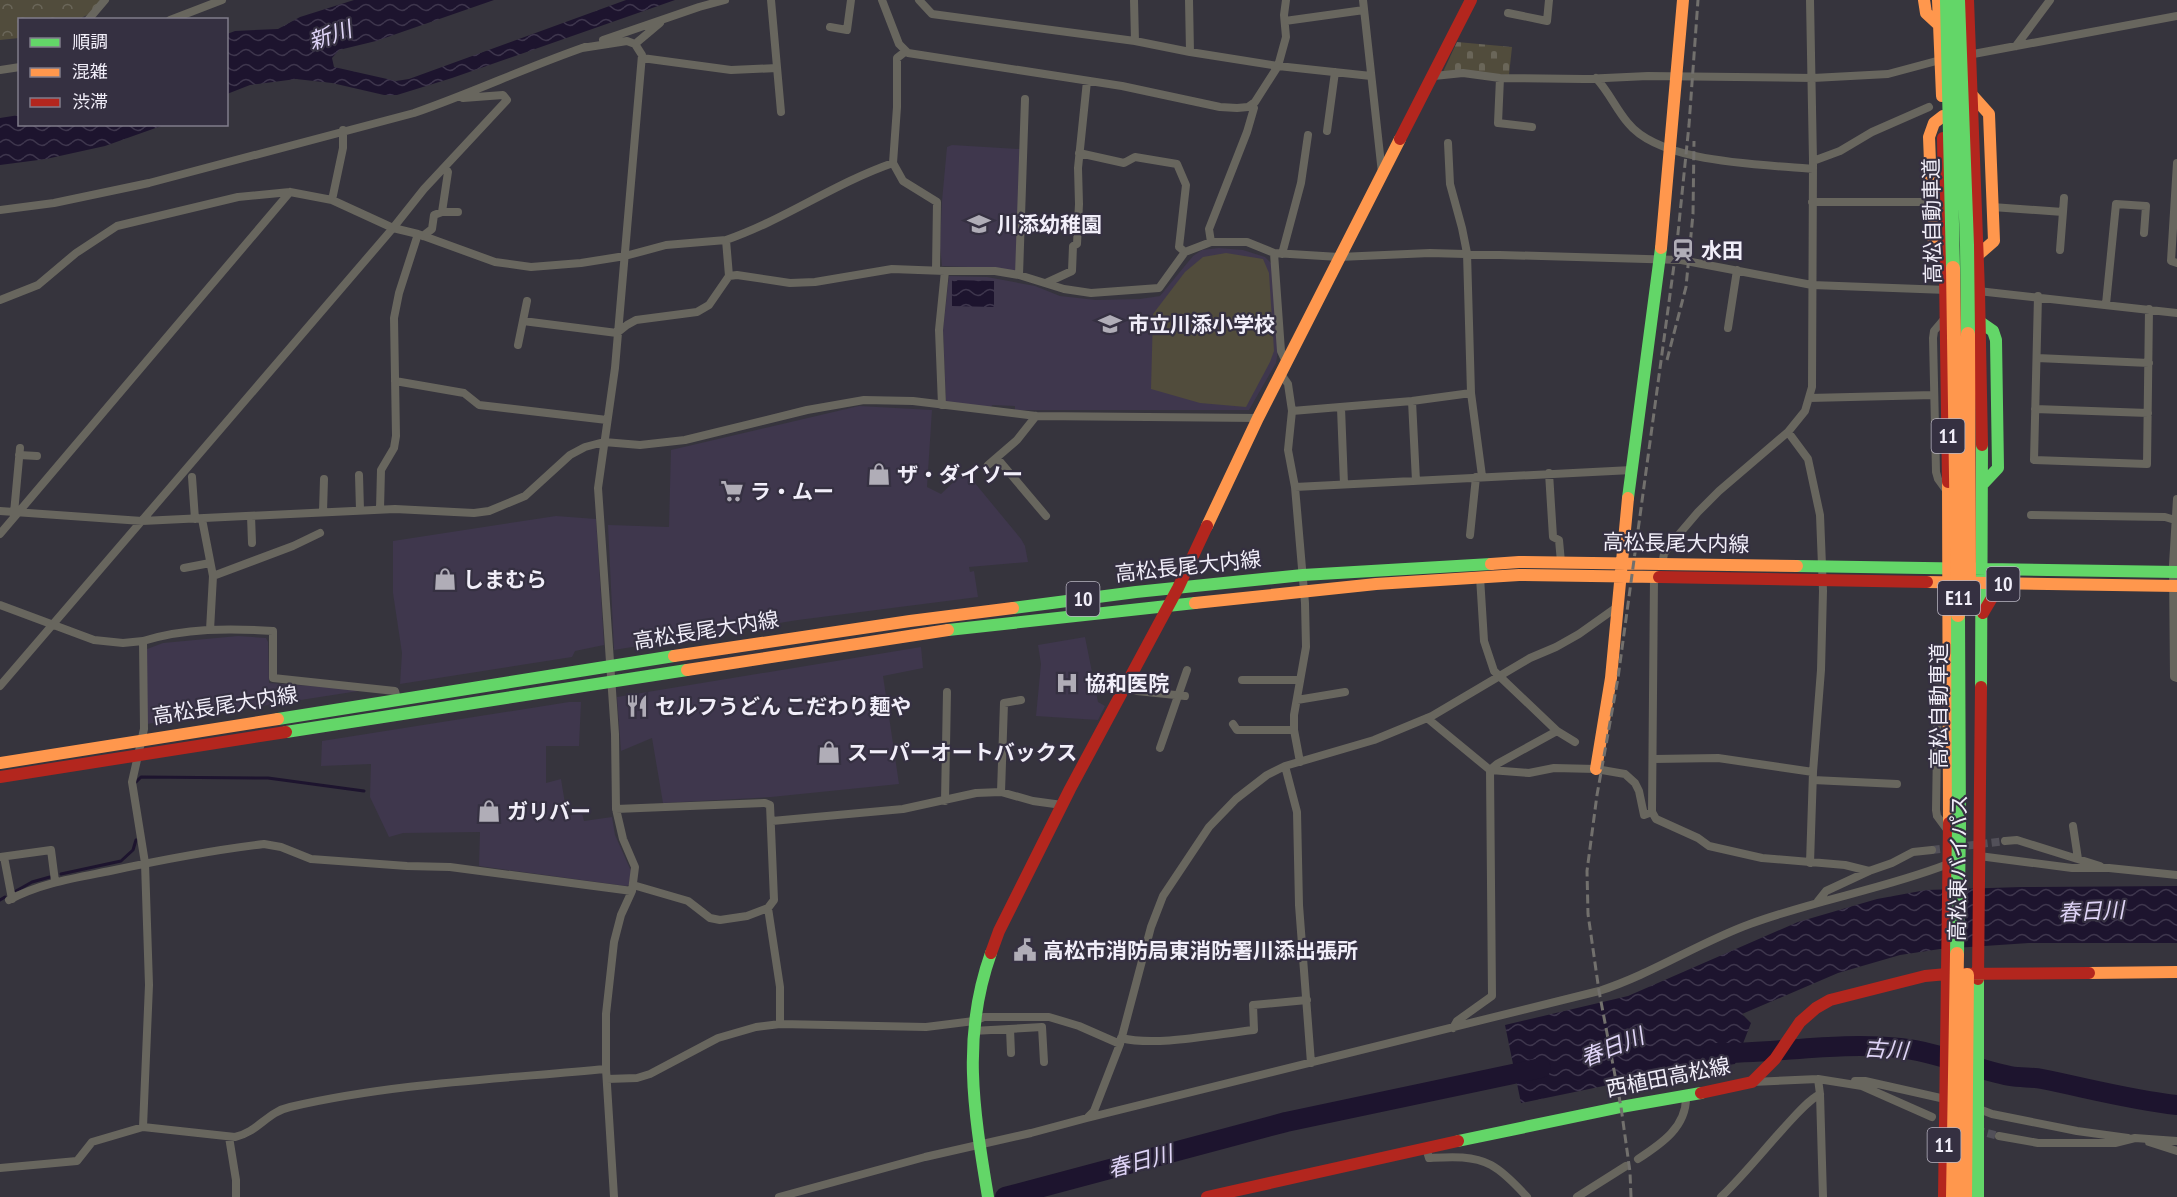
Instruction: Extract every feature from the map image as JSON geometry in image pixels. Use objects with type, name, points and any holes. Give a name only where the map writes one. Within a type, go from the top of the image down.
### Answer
[{"type":"main road","points":[[988,1197],[970,1075],[973,1026],[986,968],[999,931],[1062,805],[1178,588],[1258,418],[1471,0]]},
{"type":"main road","points":[[1596,769],[1611,678],[1619,569],[1660,259],[1683,0]]},
{"type":"main road","points":[[1924,0],[1926,13],[1939,25]]},
{"type":"main road","name":"高松東バイパス","points":[[1938,0],[1943,116],[1949,492],[1944,1197]]},
{"type":"main road","name":"高松自動車道","points":[[1947,0],[1959,519],[1959,827],[1953,1197]]},
{"type":"main road","name":"高松東バイパス","points":[[1967,2],[1978,255],[1983,484],[1978,1197]]},
{"type":"main road","name":"高松自動車道","points":[[1965,1197],[1969,518],[1967,2]]},
{"type":"main road","points":[[1972,95],[1989,114],[1994,241],[1978,255]]},
{"type":"main road","points":[[1943,116],[1934,123],[1929,136],[1933,239],[1944,260]]},
{"type":"main road","name":"高松長尾大内線","points":[[0,763],[397,699],[910,621],[1303,575],[1474,564],[1561,562],[1619,569],[1654,577],[1982,584],[2175,579]]},
{"type":"main road","name":"高松長尾大内線","points":[[0,777],[922,633],[1376,584],[1619,569],[1662,564],[1982,568],[2175,579]]},
{"type":"main road","points":[[1982,617],[1996,591],[2010,584]]},
{"type":"main road","name":"西植田高松線","points":[[1207,1197],[1300,1174],[1621,1107],[1727,1089],[1757,1078],[1800,1022],[1816,1008],[1830,1000],[1925,976],[1947,968],[1978,966],[2177,972]]},
{"type":"street","points":[[90,18],[105,0]]},
{"type":"street","points":[[175,18],[222,0]]},
{"type":"street","points":[[0,210],[54,203],[149,183],[414,112],[455,99],[534,64],[725,0]]},
{"type":"street","points":[[771,0],[781,112]]},
{"type":"street","points":[[830,27],[847,30],[851,0]]},
{"type":"street","points":[[882,0],[900,44],[906,51],[921,56],[1088,81],[1220,107],[1237,108],[1248,107],[1252,104],[1278,66],[1286,37],[1286,0]]},
{"type":"street","points":[[919,0],[932,14],[1135,41],[1278,66],[1371,76]]},
{"type":"street","points":[[1134,0],[1135,41]]},
{"type":"street","points":[[1189,0],[1190,52]]},
{"type":"street","points":[[1363,0],[1382,176]]},
{"type":"street","points":[[1508,14],[1547,21],[1549,0]]},
{"type":"street","points":[[1662,564],[1669,546],[1698,512],[1788,432],[1805,411],[1812,387],[1813,165],[1810,0]]},
{"type":"street","points":[[2016,46],[2050,0]]},
{"type":"street","points":[[1285,21],[1364,10]]},
{"type":"street","points":[[1434,76],[1463,74],[1500,78],[1678,76],[1812,78],[1888,74],[1940,59],[2177,17]]},
{"type":"street","points":[[635,44],[665,19]]},
{"type":"street","points":[[582,48],[627,41],[639,48],[642,58],[625,256],[598,488],[615,734],[616,809],[623,839],[635,867],[632,888],[621,915],[614,942],[606,1014],[606,1069],[614,1197]]},
{"type":"street","points":[[906,51],[897,58],[897,107],[893,163],[903,181],[937,202],[941,270],[939,330],[942,405]]},
{"type":"street","points":[[642,58],[731,70],[777,68]]},
{"type":"street","points":[[0,70],[18,67]]},
{"type":"street","points":[[1327,130],[1335,72]]},
{"type":"street","points":[[1500,78],[1498,123],[1532,128]]},
{"type":"street","points":[[1596,78],[1615,102],[1628,124],[1647,139],[1671,150],[1703,158],[1813,165],[1872,132],[1929,107]]},
{"type":"street","points":[[1046,283],[1072,272],[1073,246],[1077,244],[1079,153],[1088,81]]},
{"type":"street","points":[[0,686],[445,167],[507,100],[503,95],[455,99]]},
{"type":"street","points":[[1019,275],[1025,99]]},
{"type":"street","points":[[1211,242],[1209,229],[1247,132],[1254,108],[1252,104]]},
{"type":"street","points":[[332,200],[343,148],[343,130]]},
{"type":"street","points":[[1300,762],[1294,730],[1306,647],[1304,593],[1295,487],[1288,450],[1292,411],[1281,351],[1278,253],[1301,183],[1308,135]]},
{"type":"street","points":[[1448,143],[1450,184],[1467,254],[1471,393],[1479,476],[1470,535]]},
{"type":"street","points":[[1079,153],[1124,163],[1135,157],[1177,165],[1186,185],[1179,247],[1185,252]]},
{"type":"street","points":[[0,300],[38,285],[76,253],[117,226],[213,201],[238,197],[290,192],[332,200],[393,228],[421,235],[495,262],[531,267],[581,263],[625,256],[666,245],[726,240],[756,230],[828,191],[893,163]]},
{"type":"street","points":[[2177,163],[2171,261],[2177,263]]},
{"type":"street","points":[[442,212],[448,172],[445,167]]},
{"type":"street","points":[[0,534],[290,192]]},
{"type":"street","points":[[2060,250],[2064,198]]},
{"type":"street","points":[[1812,202],[1932,202]]},
{"type":"street","points":[[2106,304],[2116,204],[2146,206],[2144,233]]},
{"type":"street","points":[[1992,207],[2063,212]]},
{"type":"street","points":[[380,509],[381,470],[394,448],[396,436],[394,318],[399,293],[421,235],[432,229],[434,215],[442,212],[458,212]]},
{"type":"street","points":[[523,321],[617,333],[636,320],[697,312],[709,305],[729,276],[726,240]]},
{"type":"street","points":[[729,276],[807,283],[892,269],[995,271],[1019,275],[1064,289],[1091,293],[1159,288],[1185,252],[1211,242],[1247,242],[1278,253],[1339,257],[1430,253],[1682,260],[1812,285],[1979,291],[2177,313]]},
{"type":"street","points":[[1728,328],[1737,270]]},
{"type":"street","points":[[2038,296],[2034,460],[2147,464],[2150,309]]},
{"type":"street","points":[[518,345],[527,301]]},
{"type":"street","points":[[1946,317],[1934,331],[1933,338],[1936,472],[1940,482],[1949,492]]},
{"type":"street","points":[[2037,358],[2149,363]]},
{"type":"street","points":[[395,381],[464,393],[479,405],[607,420]]},
{"type":"street","points":[[1292,411],[1412,401],[1471,393]]},
{"type":"street","points":[[1809,398],[1934,395]]},
{"type":"street","points":[[0,511],[142,521],[380,509],[474,513],[489,511],[525,496],[570,454],[579,449],[604,442],[640,445],[685,441],[807,410],[864,400],[913,401],[1036,416],[1258,418]]},
{"type":"street","points":[[1412,401],[1416,481]]},
{"type":"street","points":[[1341,408],[1344,484]]},
{"type":"street","points":[[2035,409],[2148,413]]},
{"type":"street","points":[[988,465],[1017,440],[1036,416]]},
{"type":"street","points":[[1788,432],[1808,459],[1820,515],[1821,670],[1813,776],[1810,863]]},
{"type":"street","points":[[16,513],[20,452],[37,456]]},
{"type":"street","points":[[997,458],[1046,516]]},
{"type":"street","points":[[1295,487],[1632,470]]},
{"type":"street","points":[[1549,473],[1553,537],[1559,540],[1561,562]]},
{"type":"street","points":[[359,475],[360,510]]},
{"type":"street","points":[[192,477],[199,519],[213,576],[210,630]]},
{"type":"street","points":[[323,512],[324,479]]},
{"type":"street","points":[[2177,500],[2174,677],[2177,678]]},
{"type":"street","points":[[2031,515],[2165,517],[2175,520]]},
{"type":"street","points":[[251,516],[252,543]]},
{"type":"street","points":[[213,576],[293,546],[320,533]]},
{"type":"street","points":[[184,568],[210,563]]},
{"type":"street","points":[[1480,577],[1484,641],[1494,671],[1557,731],[1575,742]]},
{"type":"street","points":[[1654,577],[1652,812],[1656,819],[1698,838],[1709,846],[1762,858],[1845,865],[1869,871]]},
{"type":"street","points":[[0,605],[94,640],[123,643],[143,641],[164,635],[210,630],[239,628],[273,631],[273,678],[395,691],[397,699]]},
{"type":"street","points":[[1088,1118],[1094,1112],[1120,1041],[1151,927],[1163,896],[1209,826],[1236,799],[1267,775],[1285,766],[1382,737],[1427,718],[1530,658],[1563,643],[1617,607]]},
{"type":"street","points":[[143,641],[144,729],[132,782],[144,863],[149,986],[143,1127]]},
{"type":"street","points":[[1160,748],[1181,696],[1187,670]]},
{"type":"street","points":[[1242,680],[1300,680]]},
{"type":"street","points":[[1124,687],[1181,696]]},
{"type":"street","points":[[945,801],[947,692]]},
{"type":"street","points":[[1297,700],[1345,692]]},
{"type":"street","points":[[1001,792],[1004,704],[1022,700]]},
{"type":"street","points":[[1427,718],[1490,770],[1528,773],[1554,768],[1596,769],[1625,774],[1630,777],[1639,791],[1644,815],[1652,812]]},
{"type":"street","points":[[1233,724],[1237,730],[1294,730]]},
{"type":"street","points":[[1453,1028],[1456,1021],[1492,996],[1490,770],[1557,731]]},
{"type":"street","points":[[1654,759],[1718,758],[1813,776],[1897,784]]},
{"type":"street","points":[[1285,766],[1297,812],[1299,905],[1311,1063]]},
{"type":"street","points":[[772,821],[903,809],[976,793],[1001,792],[1033,801],[1062,805]]},
{"type":"street","points":[[55,881],[51,850],[2,857],[11,900],[28,890],[55,881],[144,863],[264,844],[281,847],[311,859],[460,868],[632,888],[688,901],[710,918],[720,920],[747,916],[768,908],[774,900],[770,805],[765,803],[616,809]]},
{"type":"street","points":[[2073,826],[2078,859]]},
{"type":"street","points":[[2005,841],[2017,840],[2109,868]]},
{"type":"street","points":[[1818,902],[1826,891],[1869,871],[1913,852],[1932,850]]},
{"type":"street","points":[[1979,863],[2109,868],[2177,875]]},
{"type":"street","points":[[779,1197],[1599,991],[1619,985],[1713,939],[1751,924],[1818,902],[1948,868]]},
{"type":"street","points":[[768,908],[780,987],[780,1024]]},
{"type":"street","points":[[973,1026],[984,1017],[1049,1017],[1120,1041],[1158,1041],[1254,1030],[1253,1005],[1307,1000]]},
{"type":"street","points":[[607,1079],[637,1078],[650,1074],[718,1038],[756,1027],[780,1024],[973,1026],[1010,1029],[1042,1027],[1044,1062]]},
{"type":"street","points":[[1010,1029],[1011,1053]]},
{"type":"street","points":[[0,1168],[77,1161],[92,1142],[143,1127],[229,1137],[248,1134],[268,1115],[287,1107],[380,1090],[606,1069]]},
{"type":"street","points":[[1757,1078],[1865,1081],[1946,1096]]},
{"type":"street","points":[[1818,1079],[1821,1094],[1823,1197]]},
{"type":"street","points":[[1833,1080],[1862,1086],[1932,1117]]},
{"type":"street","points":[[1721,1197],[1812,1098],[1821,1094]]},
{"type":"street","points":[[1638,1158],[1660,1145],[1674,1131],[1686,1105],[1686,1096]]},
{"type":"street","points":[[1979,1105],[1992,1114],[2077,1131],[2177,1141]]},
{"type":"street","points":[[1999,1136],[2038,1143],[2115,1143],[2135,1138]]},
{"type":"street","points":[[229,1137],[236,1180],[236,1197]]},
{"type":"street","points":[[2149,1139],[2149,1143],[2177,1151]]},
{"type":"street","points":[[1426,1148],[1429,1158],[1457,1157],[1492,1165],[1527,1197]]},
{"type":"street","points":[[1577,1197],[1626,1166]]},
{"type":"shaded area","name":"川添幼稚園","points":[[952,145],[1020,149],[1016,272],[994,268],[942,266],[940,247],[942,201],[947,147]]},
{"type":"shaded area","name":"市立川添小学校","points":[[1219,248],[1243,250],[1265,257],[1272,264],[1278,351],[1276,363],[1249,410],[1015,410],[1015,406],[992,405],[991,408],[946,402],[943,329],[949,276],[987,277],[1035,286],[1060,296],[1096,300],[1140,299],[1160,296],[1193,256],[1202,250]]},
{"type":"shaded area","points":[[859,406],[932,410],[927,487],[941,494],[965,471],[1021,539],[1028,562],[969,567],[970,572],[974,571],[978,597],[798,620],[614,650],[608,525],[669,527],[671,450]]},
{"type":"shaded area","points":[[556,516],[596,519],[604,645],[575,651],[572,657],[400,684],[402,653],[393,593],[393,541]]},
{"type":"shaded area","points":[[238,636],[266,638],[269,683],[365,690],[147,724],[147,649],[163,643]]},
{"type":"shaded area","name":"協和医院","points":[[1085,637],[1098,702],[1105,706],[1098,720],[1036,716],[1041,664],[1038,645]]},
{"type":"shaded area","points":[[921,647],[923,668],[883,676],[899,784],[771,797],[663,803],[652,738],[621,751],[617,697]]},
{"type":"shaded area","points":[[581,702],[579,746],[546,746],[546,783],[561,779],[567,816],[582,813],[584,821],[612,817],[615,835],[631,871],[629,885],[626,886],[479,866],[480,832],[403,833],[389,837],[370,797],[371,764],[321,766],[322,741]]},
{"type":"green space","points":[[0,0],[102,0],[93,12],[81,18],[18,18],[18,38],[0,40]]},
{"type":"green space","points":[[1457,42],[1512,47],[1509,75],[1443,72]]},
{"type":"green space","points":[[1226,253],[1263,259],[1269,273],[1274,351],[1246,407],[1200,403],[1151,389],[1153,314],[1185,272],[1203,257]]},
{"type":"water","name":"新川","points":[[354,0],[494,0],[376,41],[339,50],[332,58],[334,67],[396,81],[409,79],[626,0],[675,0],[397,95],[384,95],[332,83],[296,79],[250,85],[228,94],[228,34],[235,31],[278,29],[300,17]]},
{"type":"water","points":[[18,115],[18,126],[161,126],[105,146],[46,159],[0,165],[0,118]]},
{"type":"water","points":[[952,280],[994,281],[994,307],[952,306]]},
{"type":"water","points":[[2177,886],[2177,943],[2029,943],[1940,949],[1900,955],[1838,973],[1742,1014],[1751,1023],[1735,1064],[1647,1077],[1521,1103],[1505,1025],[1628,996],[1798,922],[1877,899],[1926,890]]},
{"type":"waterway","points":[[136,782],[141,777],[268,778],[364,791]]},
{"type":"waterway","points":[[61,874],[121,861],[133,850],[136,840]]},
{"type":"waterway","points":[[16,891],[32,882],[50,877]]},
{"type":"waterway","points":[[0,900],[5,897]]},
{"type":"waterway","name":"古川","points":[[1712,1053],[1853,1046],[1900,1048],[1928,1053],[2010,1076],[2042,1079],[2177,1105]]},
{"type":"waterway","name":"春日川","points":[[1005,1197],[1286,1122],[1541,1068]]},
{"type":"tunnel","points":[[1932,850],[2005,841]]},
{"type":"tunnel","points":[[1976,1130],[1999,1136]]},
{"type":"railway","points":[[1631,1197],[1621,1107],[1599,991],[1588,914],[1587,871],[1597,795],[1618,678],[1677,243],[1698,0]]},
{"type":"railway","points":[[1667,360],[1686,287],[1693,214],[1694,141]]},
{"type":"traffic: fast","points":[[1947,0],[1953,268]]},
{"type":"traffic: fast","points":[[1958,0],[1968,334]]},
{"type":"traffic: fast","points":[[1628,498],[1661,248]]},
{"type":"traffic: fast","points":[[1980,322],[1993,331],[1996,340],[1998,468],[1983,484]]},
{"type":"traffic: fast","points":[[1981,687],[1982,445]]},
{"type":"traffic: fast","points":[[1013,608],[1136,592],[1303,575],[1491,564]]},
{"type":"traffic: fast","points":[[1797,566],[2177,572]]},
{"type":"traffic: fast","points":[[948,630],[1195,603]]},
{"type":"traffic: fast","points":[[1957,954],[1958,615]]},
{"type":"traffic: fast","points":[[278,719],[674,656]]},
{"type":"traffic: fast","points":[[286,732],[687,670]]},
{"type":"traffic: fast","points":[[988,1197],[975,1105],[973,1045],[982,984],[991,953]]},
{"type":"traffic: fast","points":[[1978,979],[1978,1197]]},
{"type":"traffic: fast","points":[[1458,1141],[1701,1093]]},
{"type":"traffic: slow","points":[[1661,248],[1683,0]]},
{"type":"traffic: slow","points":[[1924,0],[1926,13],[1939,25]]},
{"type":"traffic: slow","points":[[1938,0],[1942,96]]},
{"type":"traffic: slow","points":[[1972,95],[1989,114],[1994,241],[1978,255]]},
{"type":"traffic: slow","points":[[1933,238],[1929,137],[1934,123],[1943,116]]},
{"type":"traffic: slow","points":[[1207,526],[1258,418],[1400,139]]},
{"type":"traffic: slow","points":[[1953,268],[1958,615]]},
{"type":"traffic: slow","points":[[1968,334],[1969,585]]},
{"type":"traffic: slow","points":[[1948,482],[1949,823]]},
{"type":"traffic: slow","points":[[1596,769],[1611,678],[1628,498]]},
{"type":"traffic: slow","points":[[1491,564],[1519,562],[1797,566]]},
{"type":"traffic: slow","points":[[1195,603],[1376,584],[1519,575],[1659,577]]},
{"type":"traffic: slow","points":[[1927,582],[2177,586]]},
{"type":"traffic: slow","points":[[674,656],[1013,608]]},
{"type":"traffic: slow","points":[[687,670],[948,630]]},
{"type":"traffic: slow","points":[[0,763],[278,719]]},
{"type":"traffic: slow","points":[[1953,1197],[1957,954]]},
{"type":"traffic: slow","points":[[2089,973],[2177,972]]},
{"type":"traffic: slow","points":[[1965,1197],[1967,975]]},
{"type":"traffic: jam","points":[[1400,139],[1471,0]]},
{"type":"traffic: jam","points":[[1968,0],[1979,291],[1982,445]]},
{"type":"traffic: jam","points":[[1943,138],[1948,482]]},
{"type":"traffic: jam","points":[[991,953],[999,931],[1070,789],[1178,588],[1207,526]]},
{"type":"traffic: jam","points":[[1659,577],[1927,582]]},
{"type":"traffic: jam","points":[[1983,613],[1996,591],[2010,584]]},
{"type":"traffic: jam","points":[[1978,979],[1981,687]]},
{"type":"traffic: jam","points":[[0,777],[286,732]]},
{"type":"traffic: jam","points":[[1944,1197],[1949,823]]},
{"type":"traffic: jam","points":[[1701,1093],[1752,1082],[1775,1059],[1800,1022],[1816,1008],[1830,1000],[1925,976],[2089,973]]},
{"type":"traffic: jam","points":[[1207,1197],[1458,1141]]},
{"type":"place","name":"川添幼稚園","points":[[979,224]]},
{"type":"place","name":"水田","points":[[1683,250]]},
{"type":"place","name":"市立川添小学校","points":[[1110,324]]},
{"type":"place","name":"ザ・ダイソー","points":[[879,474]]},
{"type":"place","name":"ラ・ムー","points":[[732,491]]},
{"type":"place","name":"しまむら","points":[[445,579]]},
{"type":"place","name":"協和医院","points":[[1067,683]]},
{"type":"place","name":"セルフうどん こだわり麺や","points":[[637,706]]},
{"type":"place","name":"スーパーオートバックス","points":[[829,752]]},
{"type":"place","name":"ガリバー","points":[[489,811]]},
{"type":"place","name":"高松市消防局東消防署川添出張所","points":[[1025,950]]}]
